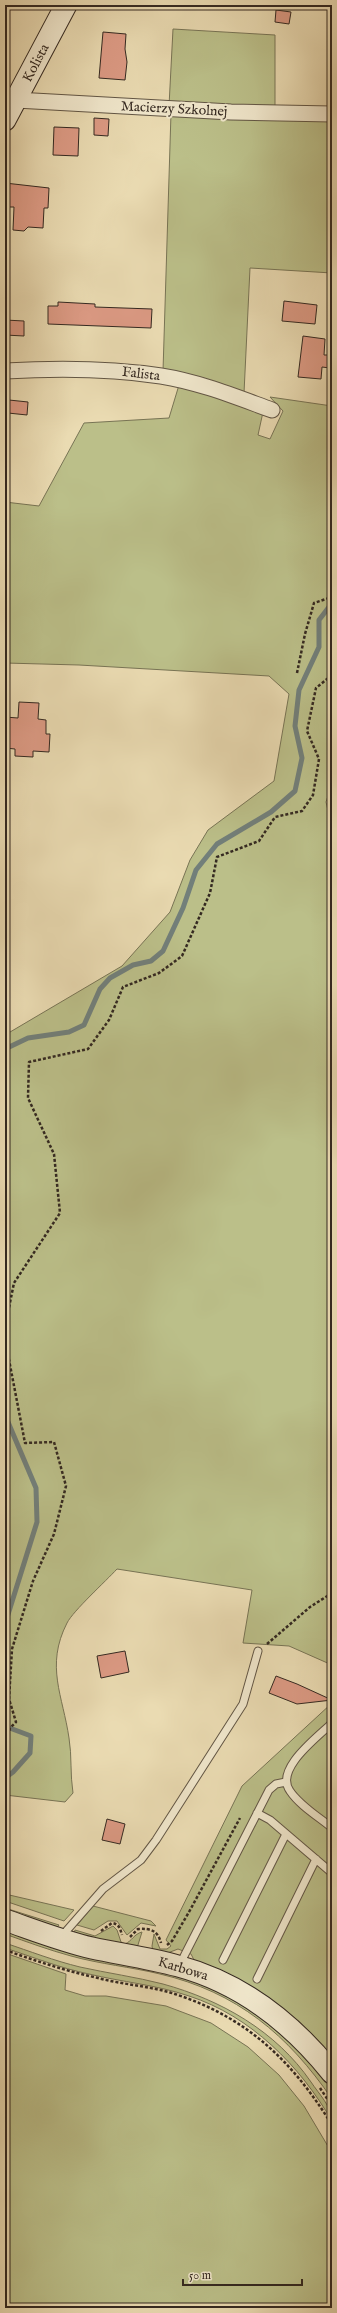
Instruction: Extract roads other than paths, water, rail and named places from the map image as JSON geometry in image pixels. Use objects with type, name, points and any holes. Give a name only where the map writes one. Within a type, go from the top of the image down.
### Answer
[{"type":"street","name":"Kolista","points":[[5,120],[66,5]]},
{"type":"street","name":"Macierzy Szkolnej","points":[[16,100],[223,112],[332,114]]},
{"type":"street","name":"Falista","points":[[5,371],[85,369],[162,376],[222,392],[272,410]]},
{"type":"street","name":"Karbowa","points":[[5,1920],[59,1939],[179,1966],[227,1984],[261,2004],[307,2043],[325,2079]]},
{"type":"lane","points":[[59,1939],[103,1890],[141,1860],[156,1840],[243,1704],[258,1651]]},
{"type":"lane","points":[[332,1723],[292,1763],[286,1772],[286,1782],[292,1794],[332,1828]]},
{"type":"lane","points":[[179,1966],[269,1790],[276,1784],[286,1782]]},
{"type":"lane","points":[[257,1813],[286,1834],[332,1873]]},
{"type":"lane","points":[[223,1960],[286,1834]]},
{"type":"lane","points":[[257,1979],[316,1859]]},
{"type":"waterway","points":[[5,1049],[28,1038],[69,1032],[84,1025],[100,989],[110,978],[133,965],[151,961],[163,951],[183,908],[196,870],[217,844],[271,812],[295,791],[302,758],[295,726],[299,690],[319,647],[319,620],[329,607],[332,607]]},
{"type":"waterway","points":[[5,1415],[36,1488],[37,1522],[5,1624]]},
{"type":"waterway","points":[[5,1723],[7,1727],[31,1736],[30,1753],[13,1772],[5,1778]]}]
